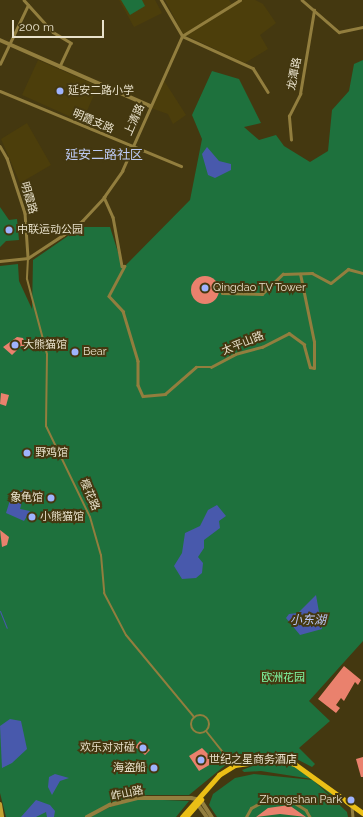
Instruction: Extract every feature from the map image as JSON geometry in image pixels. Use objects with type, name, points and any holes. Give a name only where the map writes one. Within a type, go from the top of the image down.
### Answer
[{"type":"main road","points":[[186,817],[219,775],[234,766],[253,760],[286,760],[315,777],[363,813]]},
{"type":"main road","points":[[182,817],[198,801]]},
{"type":"main road","points":[[0,804],[2,817]]},
{"type":"street","points":[[24,0],[53,32],[71,43],[60,67]]},
{"type":"street","points":[[161,0],[182,36],[253,68],[268,92]]},
{"type":"street","points":[[182,36],[240,0]]},
{"type":"street","points":[[302,0],[339,32],[363,27]]},
{"type":"street","points":[[0,64],[8,44],[28,5]]},
{"type":"street","name":"龙潭路","points":[[292,140],[289,116],[300,94],[314,10]]},
{"type":"street","name":"上清路","points":[[0,261],[28,258],[82,221],[104,197],[122,171],[182,36]]},
{"type":"street","points":[[0,40],[150,106]]},
{"type":"street","name":"明霞支路","points":[[0,91],[132,147],[181,166]]},
{"type":"street","name":"明霞路","points":[[0,146],[7,158],[25,213],[28,258]]},
{"type":"street","name":"太平山路","points":[[104,197],[113,217],[122,266],[125,266],[109,296],[123,311],[138,361],[138,385],[143,396],[165,394],[196,367],[211,367],[235,354],[262,347],[289,333],[304,344],[310,367],[314,368],[314,342],[300,274]]},
{"type":"street","name":"樱花路","points":[[28,258],[27,279],[48,354],[46,426],[90,517],[101,554],[104,593],[126,635],[194,717]]},
{"type":"street","points":[[222,293],[262,294],[279,275],[312,273],[331,283],[350,269],[363,273]]},
{"type":"street","name":"樱花路","points":[[206,731],[209,724],[207,718],[202,715],[194,717],[191,722],[193,730],[206,731],[234,766]]},
{"type":"street","name":"岞山路","points":[[87,817],[110,806],[138,798],[198,801]]},
{"type":"street","points":[[246,817],[252,808],[270,798],[290,800],[306,810],[310,817]]},
{"type":"street","points":[[198,801],[207,817]]},
{"type":"street","points":[[198,801],[212,817]]},
{"type":"street","points":[[352,806],[353,817]]},
{"type":"shaded area","points":[[119,0],[155,0],[162,13],[134,27]]},
{"type":"shaded area","points":[[165,0],[229,0],[232,4],[238,0],[255,0],[263,4],[276,23],[260,35],[268,49],[245,63],[183,34]]},
{"type":"shaded area","name":"延安二路小学","points":[[38,60],[98,86],[82,122],[22,95]]},
{"type":"shaded area","points":[[163,79],[186,115],[173,124],[168,114],[151,108]]},
{"type":"shaded area","points":[[27,123],[51,165],[20,183],[1,139]]},
{"type":"green space","points":[[121,0],[142,0],[145,6],[130,15]]},
{"type":"green space","name":"Zhongshan Park","points":[[363,60],[363,641],[309,701],[330,721],[299,748],[315,764],[312,767],[285,753],[239,754],[189,795],[147,795],[110,805],[87,817],[6,817],[0,793],[0,266],[18,264],[19,281],[32,309],[33,260],[81,227],[110,227],[123,268],[190,200],[202,139],[192,115],[212,71],[239,79],[261,123],[244,127],[259,140],[276,135],[284,146],[310,162],[328,151],[332,110],[349,91],[354,64]]},
{"type":"green space","name":"中联运动公园","points":[[0,207],[9,220],[17,219],[19,240],[6,241],[0,247]]},
{"type":"green space","points":[[283,763],[298,768],[333,793],[331,795],[312,779],[261,771],[244,772],[242,770],[258,764]]},
{"type":"green space","points":[[254,774],[313,780],[347,812],[348,817],[217,817],[209,805],[213,794],[235,778]]},
{"type":"green space","points":[[138,799],[189,801],[176,817],[90,817],[110,807]]},
{"type":"water","points":[[207,147],[219,161],[231,164],[231,170],[215,178],[208,175],[202,154]]},
{"type":"water","points":[[25,489],[20,509],[30,511],[24,521],[6,513],[11,497]]},
{"type":"water","points":[[217,505],[226,516],[219,521],[220,528],[204,540],[204,548],[198,557],[203,563],[202,573],[196,578],[182,579],[174,566],[182,553],[185,533],[200,526],[208,510]]},
{"type":"water","name":"小东湖","points":[[316,595],[322,629],[300,635],[286,618],[289,614],[298,613]]},
{"type":"water","points":[[10,719],[21,721],[27,749],[12,763],[2,768],[0,726]]},
{"type":"water","points":[[55,774],[69,778],[60,781],[52,795],[48,787],[49,777]]},
{"type":"water","points":[[36,800],[50,805],[55,811],[54,817],[47,817],[46,812],[36,817],[21,817]]},
{"type":"building","name":"Qingdao TV Tower","points":[[205,276],[215,280],[219,290],[215,300],[205,304],[195,300],[191,290],[195,280]]},
{"type":"building","name":"大熊猫馆","points":[[17,337],[23,338],[26,346],[21,346],[12,355],[3,347]]},
{"type":"building","points":[[1,393],[9,395],[6,406],[0,404]]},
{"type":"building","points":[[0,530],[9,537],[7,545],[2,547]]},
{"type":"building","points":[[344,666],[361,680],[358,685],[355,682],[344,701],[341,698],[336,705],[340,708],[336,713],[318,699]]},
{"type":"building","name":"欢乐对对碰","points":[[140,741],[150,750],[145,755],[135,747]]},
{"type":"building","name":"世纪之星商务酒店","points":[[202,748],[212,758],[211,764],[199,771],[189,756]]},
{"type":"building","points":[[363,757],[363,777],[361,777],[356,759]]},
{"type":"building","points":[[289,805],[306,817],[280,814],[256,817],[268,808]]},
{"type":"waterway","points":[[0,611],[7,628]]},
{"type":"place","name":"延安二路小学","points":[[60,91]]},
{"type":"place","name":"中联运动公园","points":[[9,230]]},
{"type":"place","name":"Qingdao TV Tower","points":[[205,288]]},
{"type":"place","name":"大熊猫馆","points":[[15,345]]},
{"type":"place","name":"Bear","points":[[75,352]]},
{"type":"place","name":"野鸡馆","points":[[27,453]]},
{"type":"place","name":"象龟馆","points":[[51,498]]},
{"type":"place","name":"小熊猫馆","points":[[32,517]]},
{"type":"place","name":"欢乐对对碰","points":[[143,748]]},
{"type":"place","name":"世纪之星商务酒店","points":[[201,760]]},
{"type":"place","name":"海盗船","points":[[154,768]]},
{"type":"place","name":"Zhongshan Park","points":[[351,800]]},
{"type":"district","name":"延安二路社区","points":[[104,155]]},
{"type":"park label","name":"欧洲花园","points":[[283,678]]}]
